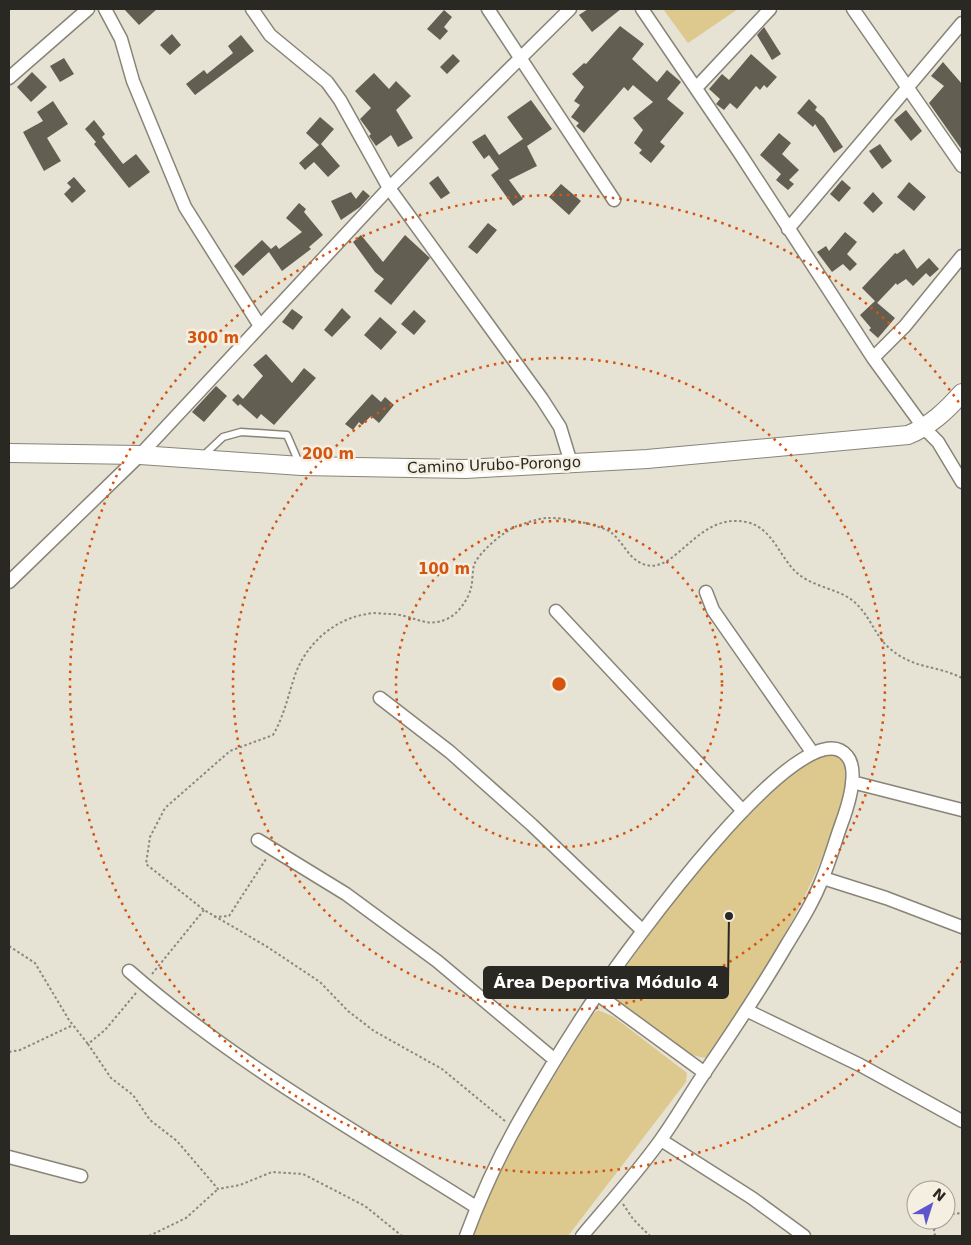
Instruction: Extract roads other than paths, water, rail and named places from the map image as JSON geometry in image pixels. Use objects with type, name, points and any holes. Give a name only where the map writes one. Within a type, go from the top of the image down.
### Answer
[{"type":"main road","name":"Camino Urubo-Porongo","points":[[9,453],[140,455],[301,466],[465,469],[647,459],[888,439],[908,435],[924,428],[947,410],[962,393]]},
{"type":"street","points":[[9,78],[88,9]]},
{"type":"street","points":[[105,9],[121,39],[133,81],[186,207],[260,326]]},
{"type":"street","points":[[252,9],[270,35],[327,82],[340,100],[390,188],[542,399],[560,427],[571,463]]},
{"type":"street","points":[[488,9],[614,200]]},
{"type":"street","points":[[9,582],[140,455],[390,188],[570,9]]},
{"type":"street","points":[[642,9],[873,358],[924,428],[938,442],[962,482]]},
{"type":"street","points":[[696,88],[770,9]]},
{"type":"street","points":[[852,9],[962,166]]},
{"type":"street","points":[[788,229],[962,23]]},
{"type":"street","points":[[873,358],[904,326],[962,256]]},
{"type":"street","points":[[706,592],[714,610],[812,752]]},
{"type":"street","points":[[556,612],[743,811]]},
{"type":"street","points":[[380,698],[450,752],[532,824],[643,930]]},
{"type":"street","points":[[466,1236],[476,1207],[515,1128],[555,1060],[597,994],[643,930],[691,869],[743,811],[774,781],[812,752],[827,748],[837,749],[847,754],[852,767],[852,782],[847,808],[823,878],[802,919],[748,1011],[661,1140],[582,1236]]},
{"type":"street","points":[[852,782],[962,810]]},
{"type":"street","points":[[258,840],[346,894],[437,961],[555,1060]]},
{"type":"street","points":[[823,878],[886,898],[962,927]]},
{"type":"street","points":[[129,971],[143,984],[227,1047],[274,1079],[476,1207]]},
{"type":"street","points":[[597,994],[705,1073]]},
{"type":"street","points":[[748,1011],[860,1065],[962,1121]]},
{"type":"street","points":[[661,1140],[752,1198],[804,1236]]},
{"type":"street","points":[[9,1157],[81,1176]]},
{"type":"lane","points":[[200,459],[223,437],[241,432],[287,435],[301,466]]},
{"type":"place","name":"Área Deportiva Módulo 4","points":[[729,916]]}]
